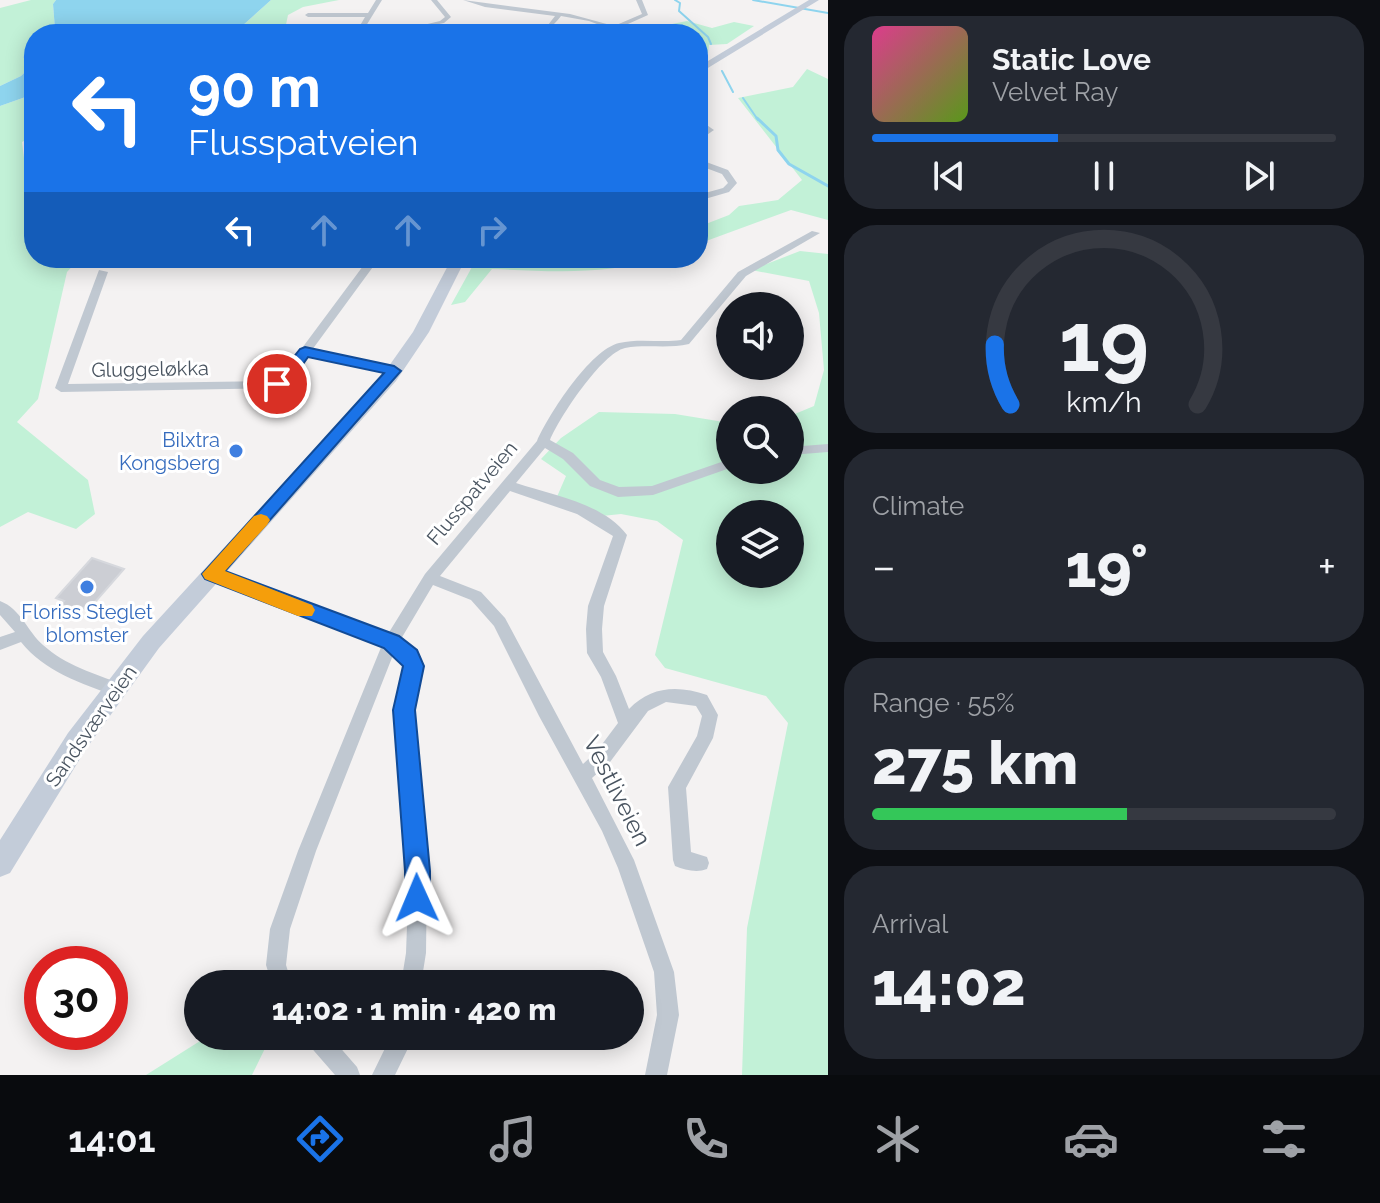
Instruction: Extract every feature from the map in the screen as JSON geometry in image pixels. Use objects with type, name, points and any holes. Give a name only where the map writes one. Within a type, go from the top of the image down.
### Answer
[{"type":"main road","points":[[708,65],[815,0]]},
{"type":"main road","name":"Sandsværveien","points":[[0,864],[60,767],[162,628],[394,371],[421,332],[454,268]]},
{"type":"street","points":[[365,24],[379,0]]},
{"type":"street","points":[[434,0],[448,17],[434,24]]},
{"type":"street","points":[[466,0],[507,10],[559,15],[593,24]]},
{"type":"street","points":[[630,24],[645,15],[639,0]]},
{"type":"street","points":[[308,15],[371,15]]},
{"type":"street","points":[[552,24],[559,15]]},
{"type":"street","points":[[708,166],[725,172],[733,183],[726,190],[708,195]]},
{"type":"street","name":"Flusspatveien","points":[[279,970],[276,951],[280,929],[391,642],[430,578],[543,442],[554,417],[607,354],[625,345],[685,342],[742,274],[815,233]]},
{"type":"street","points":[[367,268],[305,352],[394,371]]},
{"type":"street","name":"Gluggeløkka","points":[[103,272],[61,388],[273,385],[283,381],[305,352]]},
{"type":"street","points":[[543,442],[568,456],[595,483],[618,492],[653,490],[716,468]]},
{"type":"street","points":[[804,450],[828,448]]},
{"type":"street","points":[[507,485],[594,518],[611,526],[620,535],[596,606],[594,629],[595,653],[608,676],[626,722]]},
{"type":"street","points":[[211,574],[391,642],[410,656],[414,666],[404,710],[418,871],[413,970]]},
{"type":"street","name":"Vestliveien","points":[[430,578],[464,590],[484,602],[492,612],[583,775],[627,866],[664,972],[668,1015],[656,1075]]},
{"type":"street","points":[[0,607],[8,611],[38,651],[63,667],[116,689]]},
{"type":"street","points":[[0,644],[25,634]]},
{"type":"street","points":[[583,775],[605,754],[638,708],[668,695],[685,695],[701,700],[710,715],[705,738],[677,787],[682,860],[700,863]]},
{"type":"street","points":[[328,1050],[349,1075]]},
{"type":"street","points":[[383,1075],[396,1050]]},
{"type":"green space","points":[[31,0],[56,0],[53,4],[55,24],[24,24],[24,73],[0,86],[0,8]]},
{"type":"green space","points":[[271,0],[339,0],[303,7],[288,15],[286,24],[244,24]]},
{"type":"green space","points":[[734,22],[754,26],[727,44],[709,45],[708,53],[708,27]]},
{"type":"green space","points":[[807,69],[828,79],[828,220],[791,210],[708,240],[708,223],[729,215],[739,206],[778,200],[802,180],[738,98],[793,87]]},
{"type":"green space","points":[[24,98],[24,268],[71,268],[67,272],[38,399],[17,422],[88,480],[95,514],[76,529],[28,512],[0,527],[0,106]]},
{"type":"green space","points":[[800,251],[828,254],[828,1075],[742,1075],[747,928],[788,723],[766,696],[665,668],[655,655],[683,540],[657,521],[621,514],[602,516],[556,499],[566,476],[541,459],[561,438],[599,412],[675,414],[716,421],[716,484],[804,484],[804,410],[814,406],[824,370],[819,313],[809,281],[751,270]]},
{"type":"green space","points":[[471,268],[618,268],[555,271],[492,269],[465,302],[451,305]]},
{"type":"green space","points":[[186,1050],[264,1050],[252,1075],[146,1075]]},
{"type":"water","points":[[56,0],[271,0],[244,24],[55,24],[53,4]]},
{"type":"water","points":[[24,73],[24,98],[0,106],[0,86]]},
{"type":"building","name":"Floriss Steglet blomster","points":[[92,558],[124,569],[88,610],[77,606],[72,611],[59,606],[64,601],[56,598]]},
{"type":"waterway","points":[[675,0],[680,3],[679,11],[694,24]]},
{"type":"waterway","points":[[753,0],[828,13]]},
{"type":"waterway","points":[[708,37],[711,44]]},
{"type":"waterway","points":[[722,71],[733,92]]},
{"type":"waterway","points":[[743,98],[758,120]]},
{"type":"waterway","points":[[757,118],[776,136],[778,150],[789,164],[828,186]]},
{"type":"slow traffic","points":[[261,520],[211,574],[305,610]]},
{"type":"place","name":"Bilxtra Kongsberg","points":[[236,451]]},
{"type":"place","name":"Floriss Steglet blomster","points":[[87,587]]},
{"type":"route","points":[[277,384],[283,381],[305,352],[394,371],[211,574],[401,646],[410,656],[414,666],[404,710],[418,871],[417,898]]}]
